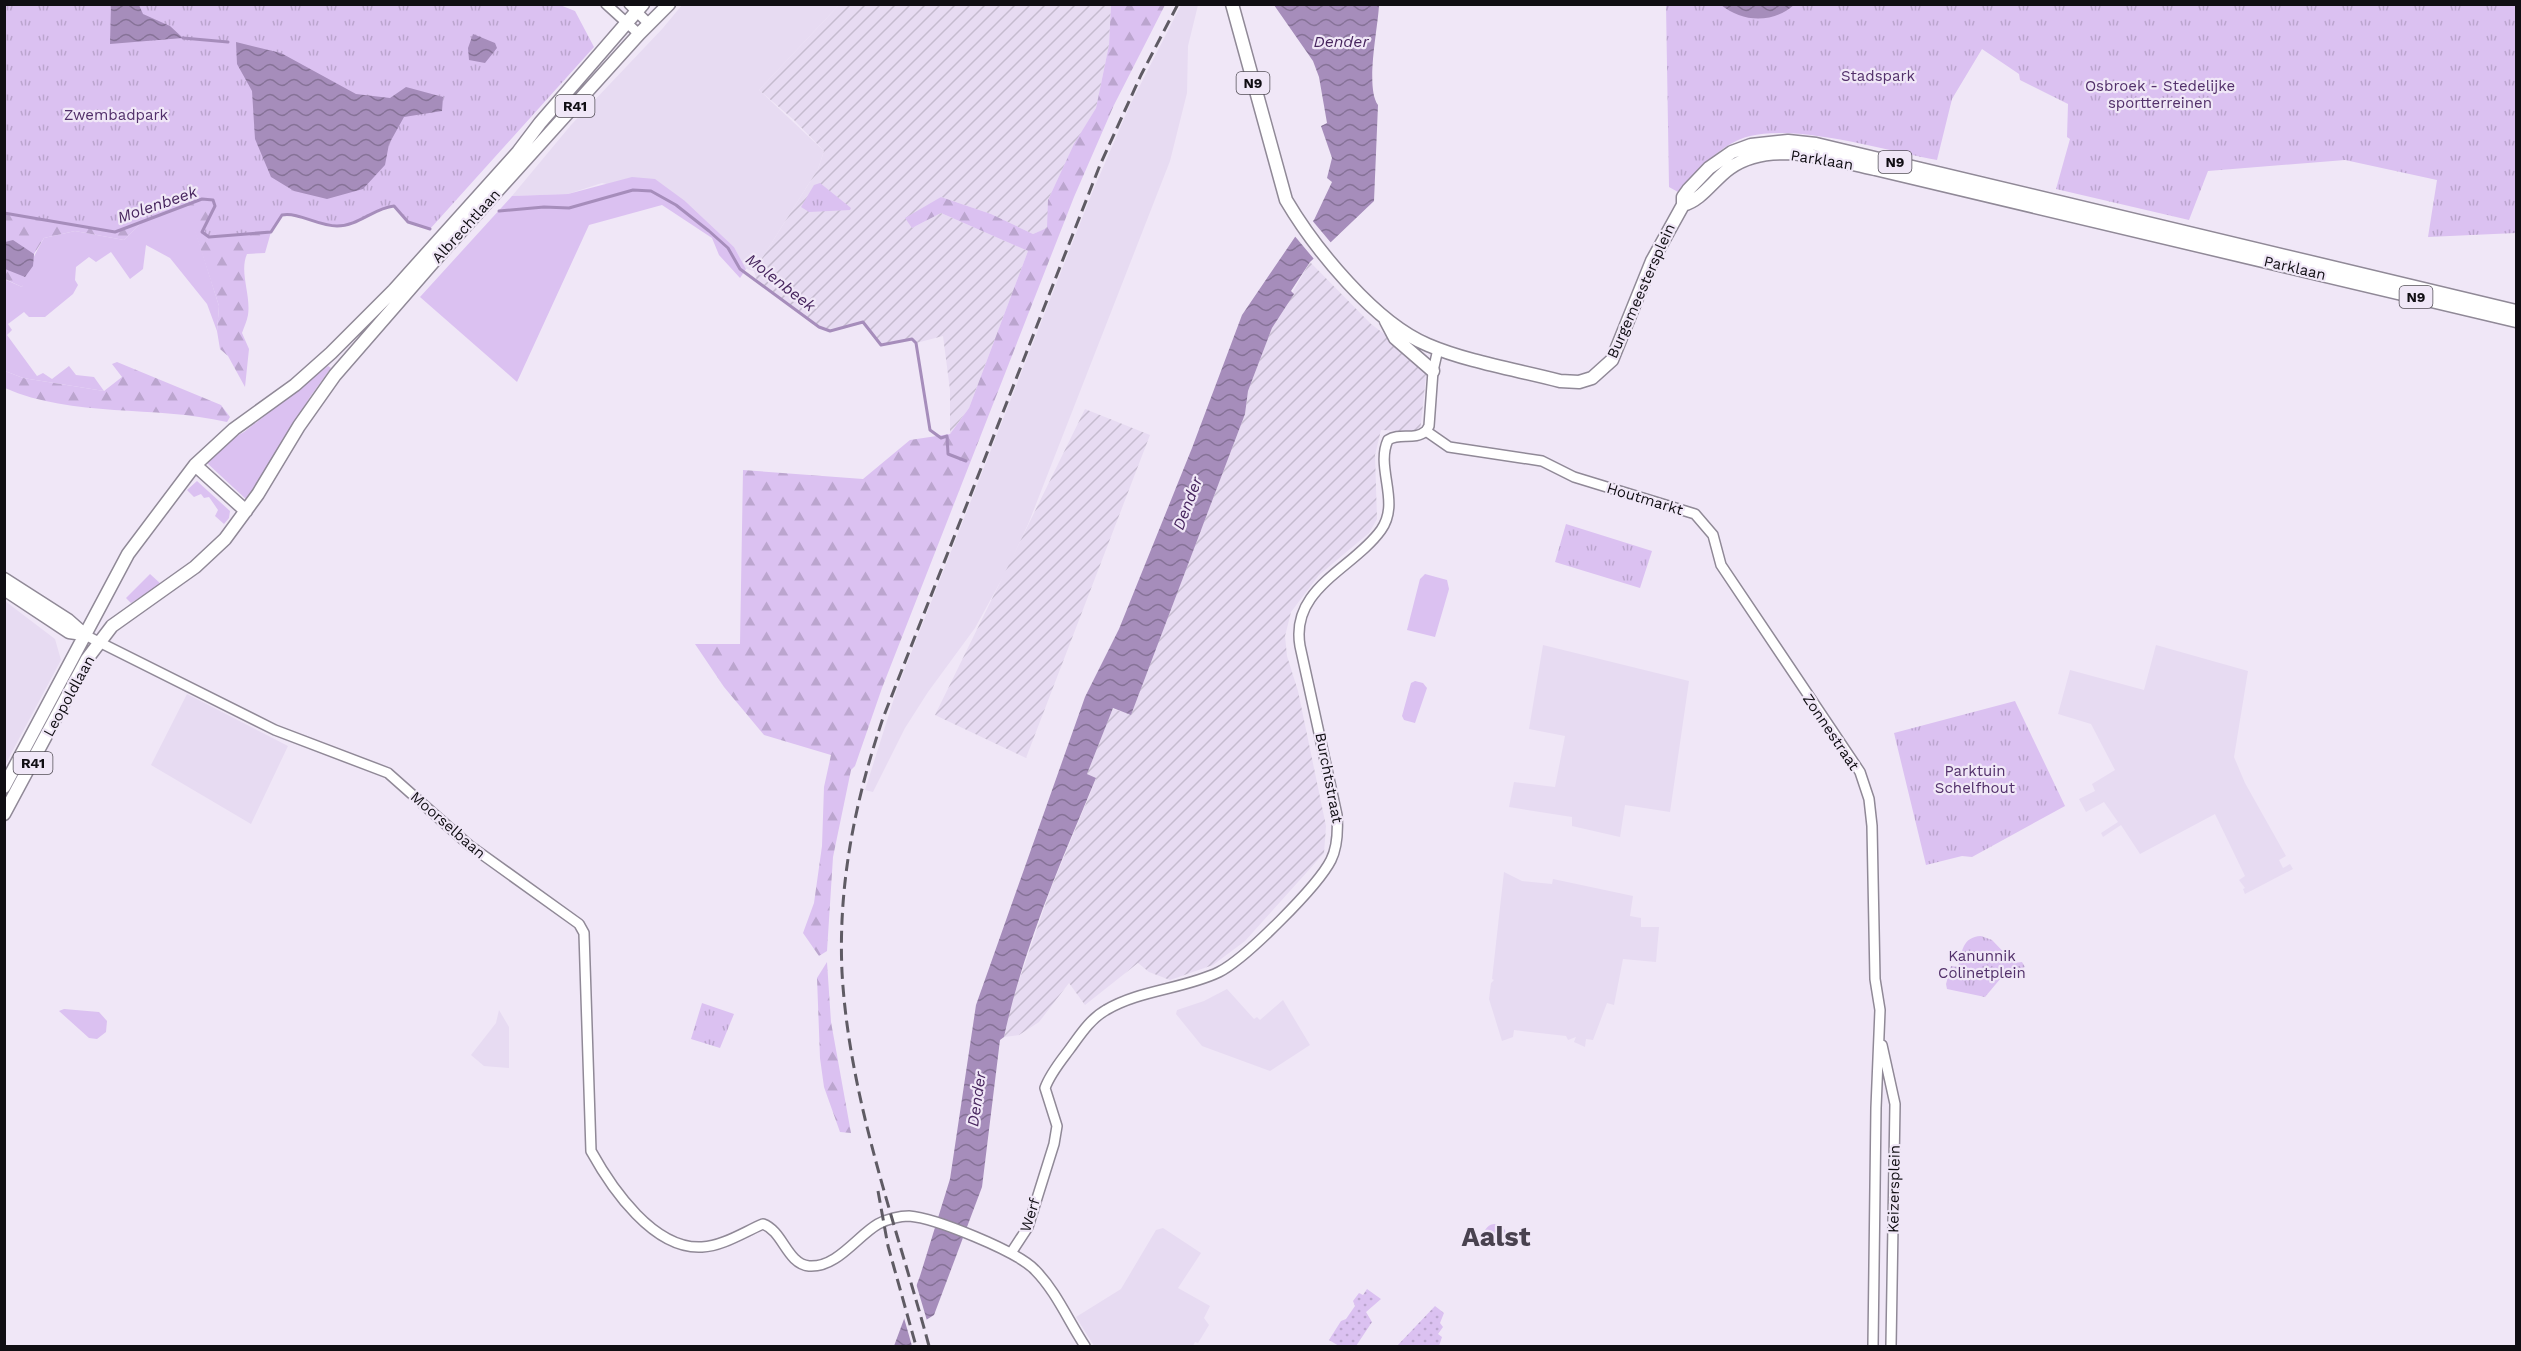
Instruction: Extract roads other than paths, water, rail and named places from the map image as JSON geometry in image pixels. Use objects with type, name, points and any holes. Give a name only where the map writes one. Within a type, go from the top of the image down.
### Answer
[{"type":"main road","name":"Albrechtlaan","points":[[246,511],[317,399],[344,364],[639,34],[669,4]]},
{"type":"main road","name":"N9","points":[[1232,4],[1280,187],[1298,220],[1384,318],[1410,337],[1438,349]]},
{"type":"main road","name":"Albrechtlaan","points":[[195,465],[234,429],[295,385],[331,354],[394,290],[518,152],[627,23],[636,7]]},
{"type":"main road","name":"Parklaan","points":[[2517,310],[1816,144],[1779,142],[1751,145],[1732,152],[1709,168],[1683,197],[1683,205],[1696,199],[1719,176],[1743,160],[1792,153],[1875,169],[2517,321]]},
{"type":"main road","name":"Burgemeestersplein","points":[[1438,349],[1566,382],[1579,382],[1598,375],[1615,355],[1652,261],[1683,205]]},
{"type":"main road","points":[[1384,318],[1395,338],[1433,371]]},
{"type":"main road","points":[[195,465],[246,511]]},
{"type":"main road","name":"R41","points":[[85,634],[142,533],[195,465]]},
{"type":"main road","name":"R41","points":[[100,642],[123,617],[195,567],[225,538],[246,511]]},
{"type":"main road","name":"Moorselbaan","points":[[4,579],[69,620],[85,634]]},
{"type":"main road","name":"Moorselbaan","points":[[4,589],[69,632],[85,634]]},
{"type":"main road","name":"Leopoldlaan","points":[[4,787],[85,634]]},
{"type":"main road","name":"Leopoldlaan","points":[[4,814],[87,659],[100,642]]},
{"type":"street","points":[[606,4],[639,34]]},
{"type":"street","points":[[636,7],[649,24]]},
{"type":"street","points":[[1426,431],[1429,426],[1433,371],[1438,349]]},
{"type":"street","name":"Houtmarkt","points":[[1426,431],[1449,447],[1542,461],[1574,477],[1695,514],[1713,535],[1721,565]]},
{"type":"street","name":"Burchtstraat","points":[[1048,1078],[1088,1025],[1107,1009],[1217,973],[1246,954],[1326,868],[1332,857],[1338,832],[1335,805],[1299,646],[1299,624],[1305,606],[1317,589],[1383,526],[1389,500],[1385,462],[1388,440],[1394,436],[1417,437],[1426,431]]},
{"type":"street","name":"Zonnestraat","points":[[1721,565],[1860,772],[1872,815],[1875,979],[1878,993]]},
{"type":"street","name":"Moorselbaan","points":[[85,634],[275,730],[388,773],[469,845],[579,924],[584,933],[591,1151],[601,1169],[649,1228],[663,1239],[679,1245],[702,1247],[718,1244],[763,1224],[772,1230],[796,1260],[807,1266],[829,1261],[881,1222],[902,1217],[929,1221],[1011,1253]]},
{"type":"street","name":"Keizersplein","points":[[1873,1347],[1878,993]]},
{"type":"street","name":"Keizersplein","points":[[1879,1034],[1894,1089],[1891,1347]]},
{"type":"street","name":"Werf","points":[[1011,1253],[1028,1227],[1054,1144],[1057,1126],[1044,1088],[1048,1078]]},
{"type":"street","points":[[1877,1092],[1883,1086],[1894,1089]]},
{"type":"street","points":[[1011,1253],[1034,1268],[1046,1283],[1085,1347]]},
{"type":"water","points":[[111,5],[139,5],[143,14],[170,26],[183,38],[110,44]]},
{"type":"water","name":"Dender","points":[[1274,5],[1379,5],[1372,72],[1374,96],[1378,105],[1374,201],[1310,262],[1291,291],[1294,294],[1272,328],[1248,391],[1245,414],[1131,715],[1113,708],[1087,774],[1096,778],[1032,938],[1004,1037],[1000,1040],[982,1187],[934,1315],[926,1320],[917,1346],[894,1346],[920,1276],[950,1179],[976,1005],[1085,697],[1119,629],[1192,448],[1242,315],[1295,237],[1314,220],[1332,182],[1327,178],[1332,158],[1321,126],[1327,123],[1319,77],[1313,61]]},
{"type":"water","points":[[1721,5],[1794,5],[1776,15],[1757,18],[1738,15]]},
{"type":"water","points":[[473,34],[495,43],[497,48],[485,63],[469,60],[468,48]]},
{"type":"water","points":[[236,42],[281,53],[356,94],[390,98],[406,87],[443,97],[442,111],[404,117],[389,144],[385,165],[363,189],[327,199],[294,191],[271,177],[255,139],[252,91],[237,64]]},
{"type":"water","points":[[13,240],[34,254],[33,266],[25,277],[5,269],[5,242]]},
{"type":"waterway","points":[[183,38],[228,42]]},
{"type":"waterway","name":"Molenbeek","points":[[499,211],[544,207],[569,208],[633,190],[651,191],[676,205],[709,231],[728,248],[740,269],[819,327],[830,331],[863,322],[881,345],[912,339],[916,343],[930,430],[941,438],[947,436],[948,454],[966,461]]},
{"type":"waterway","name":"Molenbeek","points":[[4,213],[115,232],[202,199],[213,200],[215,206],[202,232],[209,237],[271,232],[282,215],[295,215],[323,224],[345,225],[394,206],[408,222],[430,229]]},
{"type":"railway","points":[[929,1346],[864,1114],[846,1020],[841,939],[850,843],[864,780],[883,718],[1100,165],[1141,75],[1178,4]]},
{"type":"railway","points":[[878,1191],[888,1246],[916,1346]]},
{"type":"district","name":"Aalst","points":[[1496,1237]]},
{"type":"park label","name":"Stadspark","points":[[1878,76]]},
{"type":"park label","name":"Osbroek - Stedelijke sportterreinen","points":[[2160,94]]},
{"type":"park label","name":"Zwembadpark","points":[[116,115]]},
{"type":"park label","name":"Parktuin Schelfhout","points":[[1975,780]]},
{"type":"park label","name":"Kanunnik Colinetplein","points":[[1982,964]]}]
